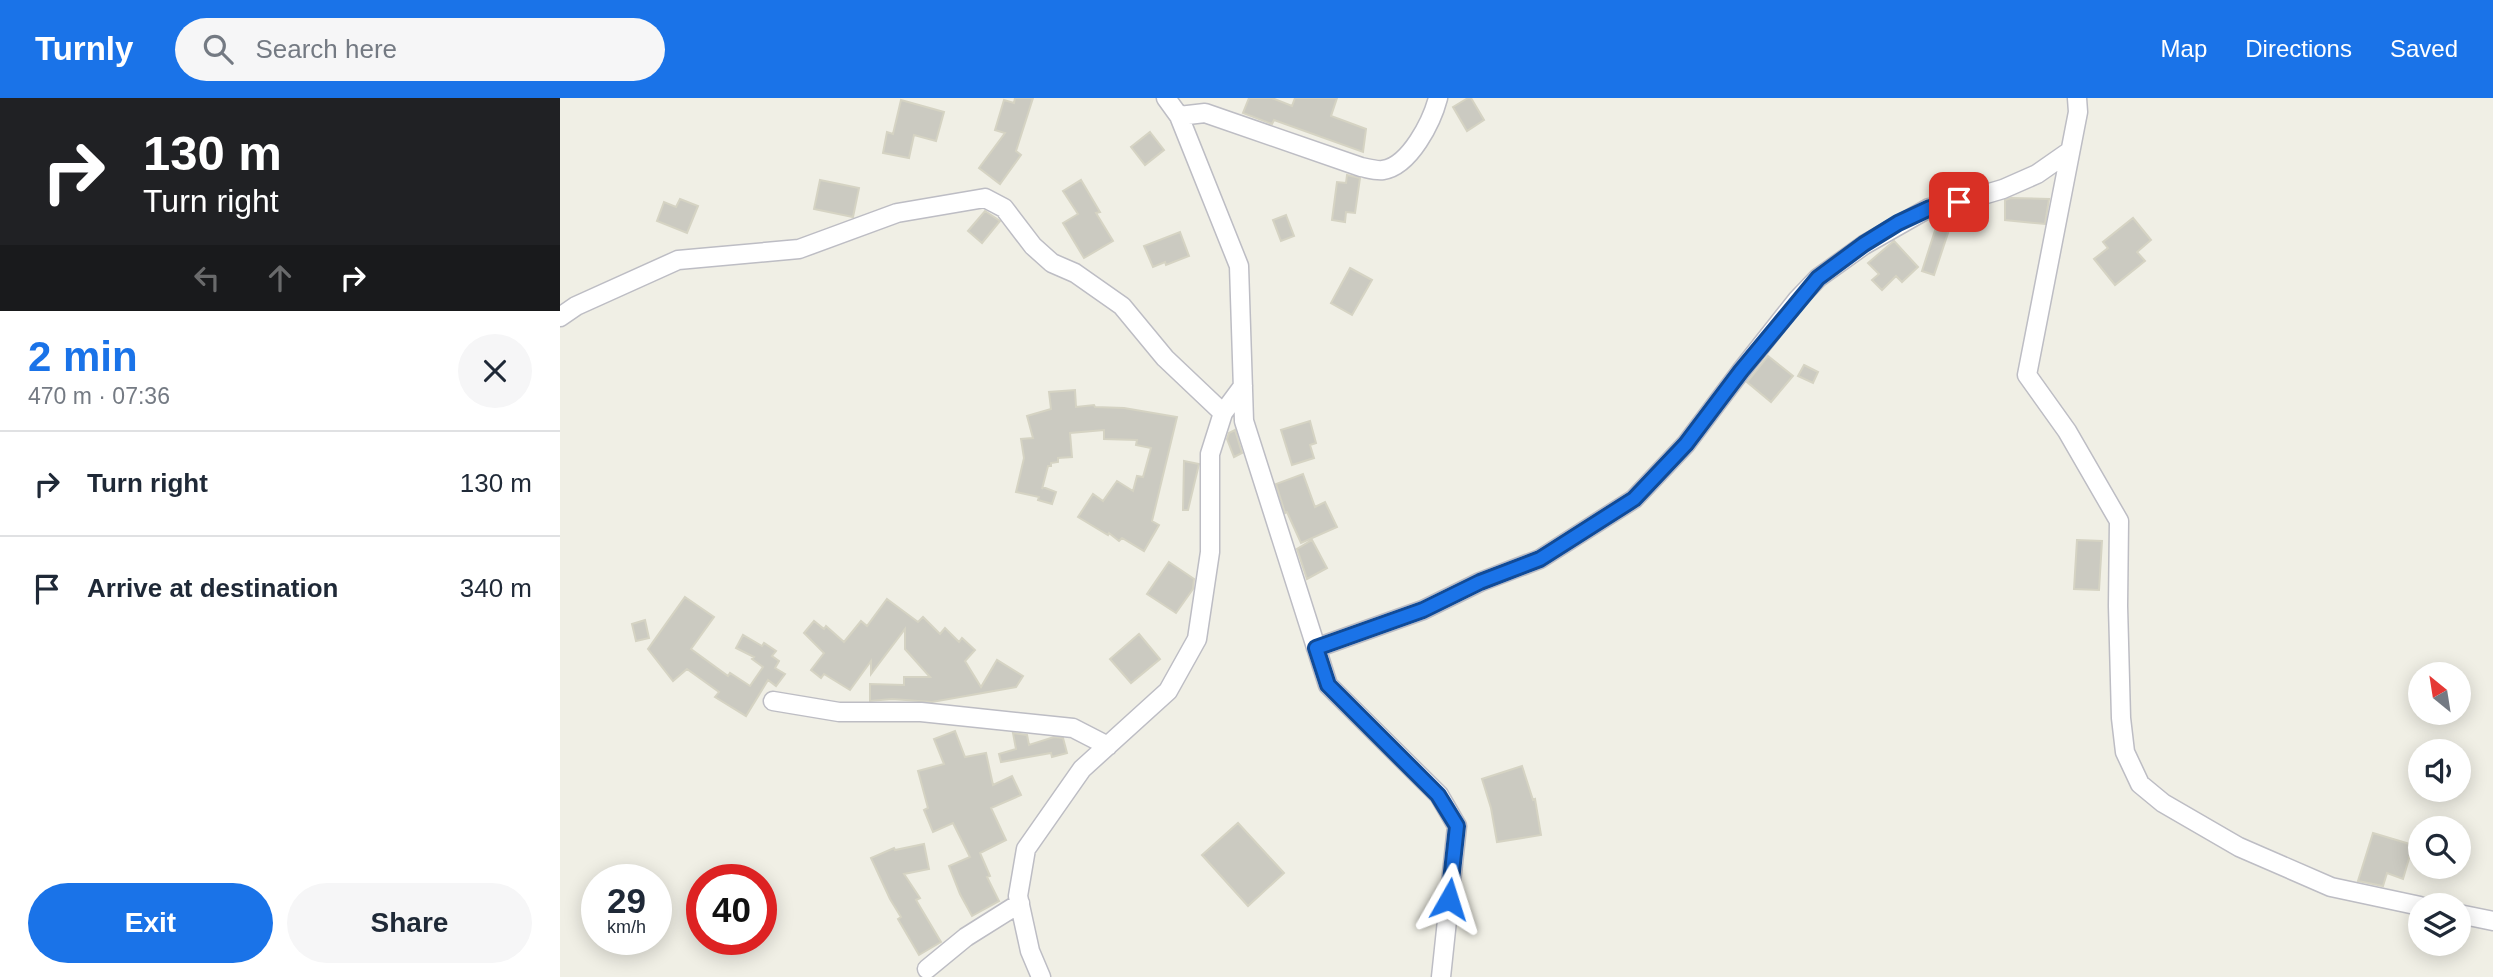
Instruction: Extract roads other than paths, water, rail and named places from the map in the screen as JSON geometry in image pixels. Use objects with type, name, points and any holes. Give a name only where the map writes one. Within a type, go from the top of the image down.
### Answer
[{"type":"street","points":[[1166,98],[1179,117],[1239,266],[1244,421],[1328,685],[1438,795],[1457,826],[1441,977]]},
{"type":"street","points":[[1179,117],[1203,106],[1361,167],[1383,170],[1408,156],[1435,111],[1438,98]]},
{"type":"street","points":[[2077,98],[2078,111],[2027,375],[2067,431],[2119,522],[2118,606],[2121,718],[2125,752],[2140,784],[2163,803],[2239,847],[2331,887],[2408,903]]},
{"type":"street","points":[[1316,648],[1423,610],[1480,582],[1540,559],[1634,499],[1686,444],[1741,371],[1818,278],[1864,244],[1919,213],[2003,189],[2037,174],[2070,151]]},
{"type":"street","points":[[560,317],[576,306],[678,260],[799,249],[897,213],[985,198],[1004,208],[1033,246],[1052,262],[1074,273],[1122,306],[1165,358],[1223,413]]},
{"type":"street","points":[[1041,977],[1030,951],[1018,896],[1026,849],[1082,769],[1168,691],[1197,639],[1210,552],[1210,454],[1223,413],[1242,386]]},
{"type":"street","points":[[773,701],[839,712],[921,712],[1073,728],[1108,746]]},
{"type":"street","points":[[927,969],[966,937],[1020,903]]},
{"type":"street","points":[[2471,916],[2493,921]]}]
